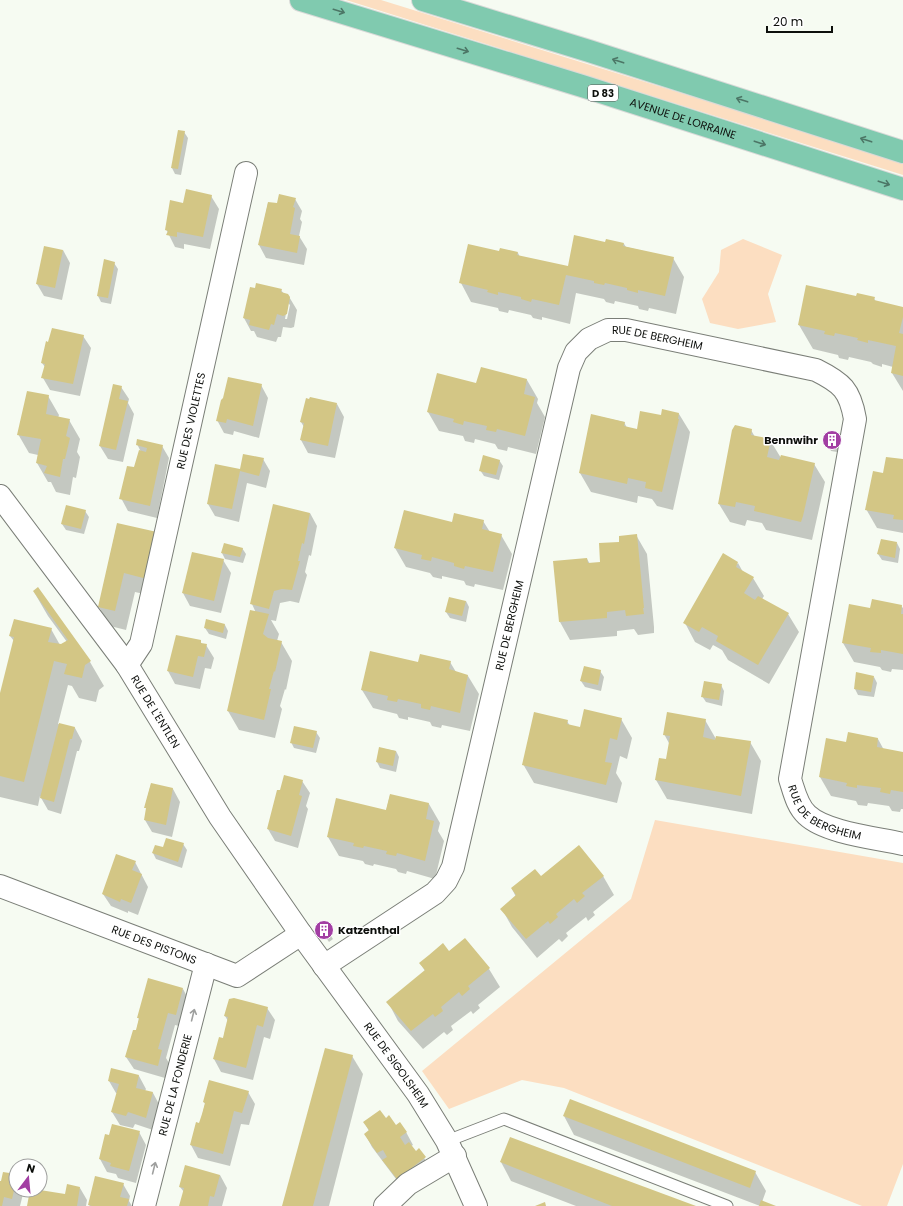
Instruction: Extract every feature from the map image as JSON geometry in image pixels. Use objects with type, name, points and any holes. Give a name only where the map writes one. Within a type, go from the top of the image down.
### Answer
[{"type":"main road","name":"AVENUE DE LORRAINE","points":[[301,0],[582,86],[903,189]]},
{"type":"main road","points":[[423,0],[589,51],[903,152]]},
{"type":"street","name":"RUE DES VIOLETTES","points":[[127,665],[141,644],[246,173]]},
{"type":"street","name":"RUE DE BERGHEIM","points":[[324,966],[435,893],[446,881],[453,867],[569,368],[576,352],[589,339],[608,330],[626,330],[816,370],[834,379],[847,391],[855,419],[790,779],[796,799],[806,815],[829,829],[903,844]]},
{"type":"street","name":"RUE DE L'ENTLEN","points":[[0,496],[127,665],[220,817],[301,934]]},
{"type":"street","name":"RUE DES PISTONS","points":[[0,886],[237,976],[301,934]]},
{"type":"street","name":"RUE DE SIGOLSHEIM","points":[[301,934],[418,1094],[451,1149],[476,1206]]},
{"type":"street","name":"RUE DE LA FONDERIE","points":[[144,1206],[206,964]]},
{"type":"street","points":[[385,1206],[408,1184],[451,1149]]},
{"type":"lane","points":[[451,1149],[504,1119],[727,1206]]},
{"type":"shaded area","points":[[346,0],[381,0],[903,162],[903,175]]},
{"type":"shaded area","points":[[743,239],[782,255],[768,294],[776,322],[738,329],[710,323],[702,299],[719,272],[721,250]]},
{"type":"shaded area","points":[[655,820],[903,863],[903,1164],[887,1206],[862,1206],[564,1088],[522,1080],[449,1109],[422,1071],[631,899]]},
{"type":"building","points":[[178,130],[185,131],[178,169],[171,168]]},
{"type":"building","points":[[186,189],[212,195],[203,237],[177,232],[177,237],[166,235],[168,231],[165,230],[170,200],[183,203]]},
{"type":"building","points":[[279,194],[296,198],[293,207],[295,208],[290,234],[300,236],[297,253],[258,245],[268,202],[277,203]]},
{"type":"building","points":[[574,235],[605,242],[606,239],[624,243],[623,246],[674,257],[665,296],[638,290],[638,293],[627,290],[627,288],[605,283],[604,285],[594,283],[594,281],[566,275],[559,305],[532,299],[531,302],[521,299],[521,297],[498,292],[498,295],[487,292],[488,290],[459,283],[468,244],[499,251],[500,248],[518,252],[517,255],[568,266]]},
{"type":"building","points":[[44,246],[63,250],[55,288],[36,284]]},
{"type":"building","points":[[104,259],[115,262],[108,298],[97,296]]},
{"type":"building","points":[[256,283],[282,289],[281,292],[288,294],[290,297],[287,314],[283,316],[277,314],[274,325],[271,324],[269,330],[249,325],[250,320],[243,318],[250,287],[255,288]]},
{"type":"building","points":[[806,285],[856,296],[857,293],[875,297],[874,300],[903,307],[903,317],[899,333],[903,334],[903,376],[891,373],[896,346],[868,340],[868,343],[857,340],[858,338],[835,333],[834,336],[824,334],[825,331],[798,325]]},
{"type":"building","points":[[52,328],[84,335],[73,384],[41,378],[45,364],[41,363],[46,341],[48,342]]},
{"type":"building","points":[[481,367],[527,379],[524,394],[535,397],[525,436],[497,429],[496,432],[486,430],[487,426],[464,421],[463,425],[453,422],[454,419],[427,412],[437,373],[476,383]]},
{"type":"building","points":[[228,377],[262,384],[253,426],[227,419],[226,423],[216,421]]},
{"type":"building","points":[[113,384],[122,386],[119,399],[128,401],[116,450],[99,446]]},
{"type":"building","points":[[27,391],[49,395],[46,414],[70,419],[66,436],[70,438],[65,459],[63,459],[60,477],[44,473],[47,466],[36,463],[41,439],[17,435]]},
{"type":"building","points":[[310,397],[337,403],[328,446],[300,440],[304,423],[300,422],[306,398],[309,399]]},
{"type":"building","points":[[662,409],[679,413],[679,419],[662,492],[645,488],[646,482],[628,478],[627,484],[579,473],[591,414],[625,422],[624,426],[637,429],[640,411],[661,415]]},
{"type":"building","points":[[735,425],[752,429],[751,435],[771,439],[767,457],[779,460],[781,455],[815,463],[801,522],[754,511],[755,506],[736,502],[735,507],[718,504],[732,430]]},
{"type":"building","name":"Bennwihr","points":[[830,433],[837,435],[834,447],[827,445]]},
{"type":"building","points":[[137,439],[163,445],[150,506],[119,499],[127,466],[134,467],[139,450],[146,452],[147,448],[136,445]]},
{"type":"building","points":[[243,454],[264,458],[259,476],[240,471],[232,509],[207,504],[215,464],[240,469]]},
{"type":"building","points":[[483,455],[500,460],[496,475],[479,471]]},
{"type":"building","points":[[886,457],[903,459],[903,520],[893,519],[894,515],[865,510],[873,471],[883,473]]},
{"type":"building","points":[[273,504],[310,513],[304,544],[302,543],[298,561],[300,561],[292,590],[282,589],[274,591],[269,609],[250,604]]},
{"type":"building","points":[[66,505],[86,510],[81,529],[61,524]]},
{"type":"building","points":[[404,510],[452,522],[454,513],[484,520],[482,529],[502,534],[493,572],[465,566],[464,569],[454,566],[454,563],[432,557],[431,561],[421,559],[422,555],[394,548]]},
{"type":"building","points":[[117,523],[157,532],[147,579],[124,573],[115,611],[98,607]]},
{"type":"building","points":[[637,534],[644,614],[626,616],[625,610],[607,612],[607,618],[559,622],[553,561],[587,558],[588,563],[600,562],[599,543],[619,542],[619,536]]},
{"type":"building","points":[[881,539],[897,542],[895,558],[877,554]]},
{"type":"building","points":[[224,543],[243,548],[240,557],[221,553]]},
{"type":"building","points":[[192,552],[224,559],[214,601],[182,593]]},
{"type":"building","points":[[723,553],[738,562],[736,567],[754,577],[744,593],[755,600],[758,596],[789,613],[758,665],[716,641],[718,636],[702,627],[699,632],[683,623]]},
{"type":"building","points":[[38,587],[91,661],[85,665],[82,678],[64,674],[67,664],[54,661],[24,782],[0,776],[0,693],[14,637],[9,636],[14,619],[52,628],[48,642],[61,644],[68,640],[33,591]]},
{"type":"building","points":[[449,597],[466,601],[462,616],[445,612]]},
{"type":"building","points":[[872,599],[902,605],[903,654],[881,650],[881,653],[870,652],[871,648],[842,643],[849,604],[870,608]]},
{"type":"building","points":[[250,610],[269,614],[263,634],[268,638],[282,641],[275,672],[274,671],[269,689],[271,689],[264,720],[227,711]]},
{"type":"building","points":[[206,619],[225,624],[223,633],[204,628]]},
{"type":"building","points":[[176,635],[201,640],[201,643],[207,644],[204,657],[198,656],[193,677],[167,671]]},
{"type":"building","points":[[370,651],[418,662],[420,654],[451,661],[449,669],[468,675],[460,713],[431,706],[430,710],[421,708],[421,704],[398,699],[397,702],[387,700],[388,696],[361,690]]},
{"type":"building","points":[[584,666],[601,670],[598,685],[580,681]]},
{"type":"building","points":[[856,672],[874,676],[871,692],[854,689]]},
{"type":"building","points":[[704,681],[722,684],[719,700],[701,697]]},
{"type":"building","points":[[584,709],[622,718],[617,740],[610,738],[605,762],[612,763],[606,785],[522,765],[534,712],[568,720],[567,724],[580,727]]},
{"type":"building","points":[[667,712],[706,719],[703,737],[715,740],[716,736],[751,741],[741,796],[655,780],[659,758],[666,759],[670,736],[663,735]]},
{"type":"building","points":[[59,723],[75,727],[72,739],[70,739],[54,802],[40,798]]},
{"type":"building","points":[[294,726],[317,731],[313,748],[290,743]]},
{"type":"building","points":[[848,732],[878,738],[877,747],[903,752],[903,792],[891,790],[890,794],[880,792],[881,788],[857,785],[857,788],[846,786],[847,783],[819,777],[826,738],[846,742]]},
{"type":"building","points":[[379,747],[396,751],[393,766],[376,762]]},
{"type":"building","points":[[284,775],[303,780],[299,795],[302,796],[291,836],[267,829],[277,790],[280,790]]},
{"type":"building","points":[[151,783],[173,788],[166,825],[144,820],[146,808],[144,808]]},
{"type":"building","points":[[390,794],[429,803],[426,819],[434,821],[425,861],[397,853],[396,856],[386,854],[387,851],[364,846],[363,848],[353,846],[354,843],[327,837],[336,798],[386,810]]},
{"type":"building","points":[[166,838],[184,843],[178,862],[152,853],[155,845],[163,847]]},
{"type":"building","points":[[579,845],[604,876],[582,893],[585,896],[577,903],[574,899],[556,914],[558,917],[550,924],[548,921],[526,939],[500,909],[516,895],[511,888],[535,869],[541,876]]},
{"type":"building","points":[[116,854],[136,861],[132,870],[142,874],[131,903],[121,899],[120,902],[102,894]]},
{"type":"building","name":"Katzenthal","points":[[323,923],[330,932],[325,937],[317,927]]},
{"type":"building","points":[[465,938],[490,968],[468,986],[470,989],[462,996],[459,992],[441,1007],[443,1011],[435,1017],[433,1014],[411,1031],[386,1002],[425,970],[419,963],[443,943],[449,951]]},
{"type":"building","points":[[148,978],[183,988],[176,1015],[168,1013],[158,1049],[162,1050],[158,1066],[125,1057],[133,1030],[136,1030],[139,1018],[137,1018]]},
{"type":"building","points":[[234,998],[268,1007],[263,1027],[257,1025],[246,1068],[213,1059],[219,1037],[223,1038],[228,1017],[224,1016],[229,999]]},
{"type":"building","points":[[325,1048],[353,1055],[313,1206],[282,1206]]},
{"type":"building","points":[[111,1068],[139,1075],[136,1088],[153,1092],[146,1118],[128,1112],[126,1116],[111,1112],[119,1084],[108,1081]]},
{"type":"building","points":[[209,1080],[249,1091],[242,1113],[234,1111],[223,1154],[190,1145],[196,1122],[199,1123],[202,1114],[205,1103],[203,1102]]},
{"type":"building","points":[[570,1099],[756,1171],[750,1188],[563,1116]]},
{"type":"building","points":[[380,1110],[386,1118],[389,1115],[396,1125],[400,1122],[407,1132],[400,1137],[405,1145],[409,1142],[416,1151],[419,1148],[426,1157],[397,1179],[382,1160],[387,1157],[383,1150],[377,1153],[364,1134],[369,1130],[363,1122]]},
{"type":"building","points":[[112,1124],[140,1131],[129,1171],[110,1166],[111,1163],[99,1159],[105,1134],[109,1135]]},
{"type":"building","points":[[510,1137],[696,1206],[612,1206],[500,1162]]},
{"type":"building","points":[[185,1165],[220,1175],[214,1197],[210,1196],[208,1206],[179,1206],[184,1188],[179,1187]]},
{"type":"building","points":[[3,1172],[8,1173],[8,1198],[4,1197],[2,1206],[0,1206],[0,1181]]},
{"type":"building","points":[[95,1176],[124,1183],[120,1197],[129,1199],[127,1206],[88,1205]]},
{"type":"building","points":[[67,1184],[80,1187],[77,1206],[27,1206],[28,1198],[48,1198],[48,1191],[65,1194]]},
{"type":"building","points":[[761,1200],[776,1206],[759,1206]]},
{"type":"building","points":[[545,1202],[546,1206],[535,1206]]},
{"type":"place","name":"Bennwihr","points":[[832,440]]},
{"type":"place","name":"Katzenthal","points":[[324,930]]}]
